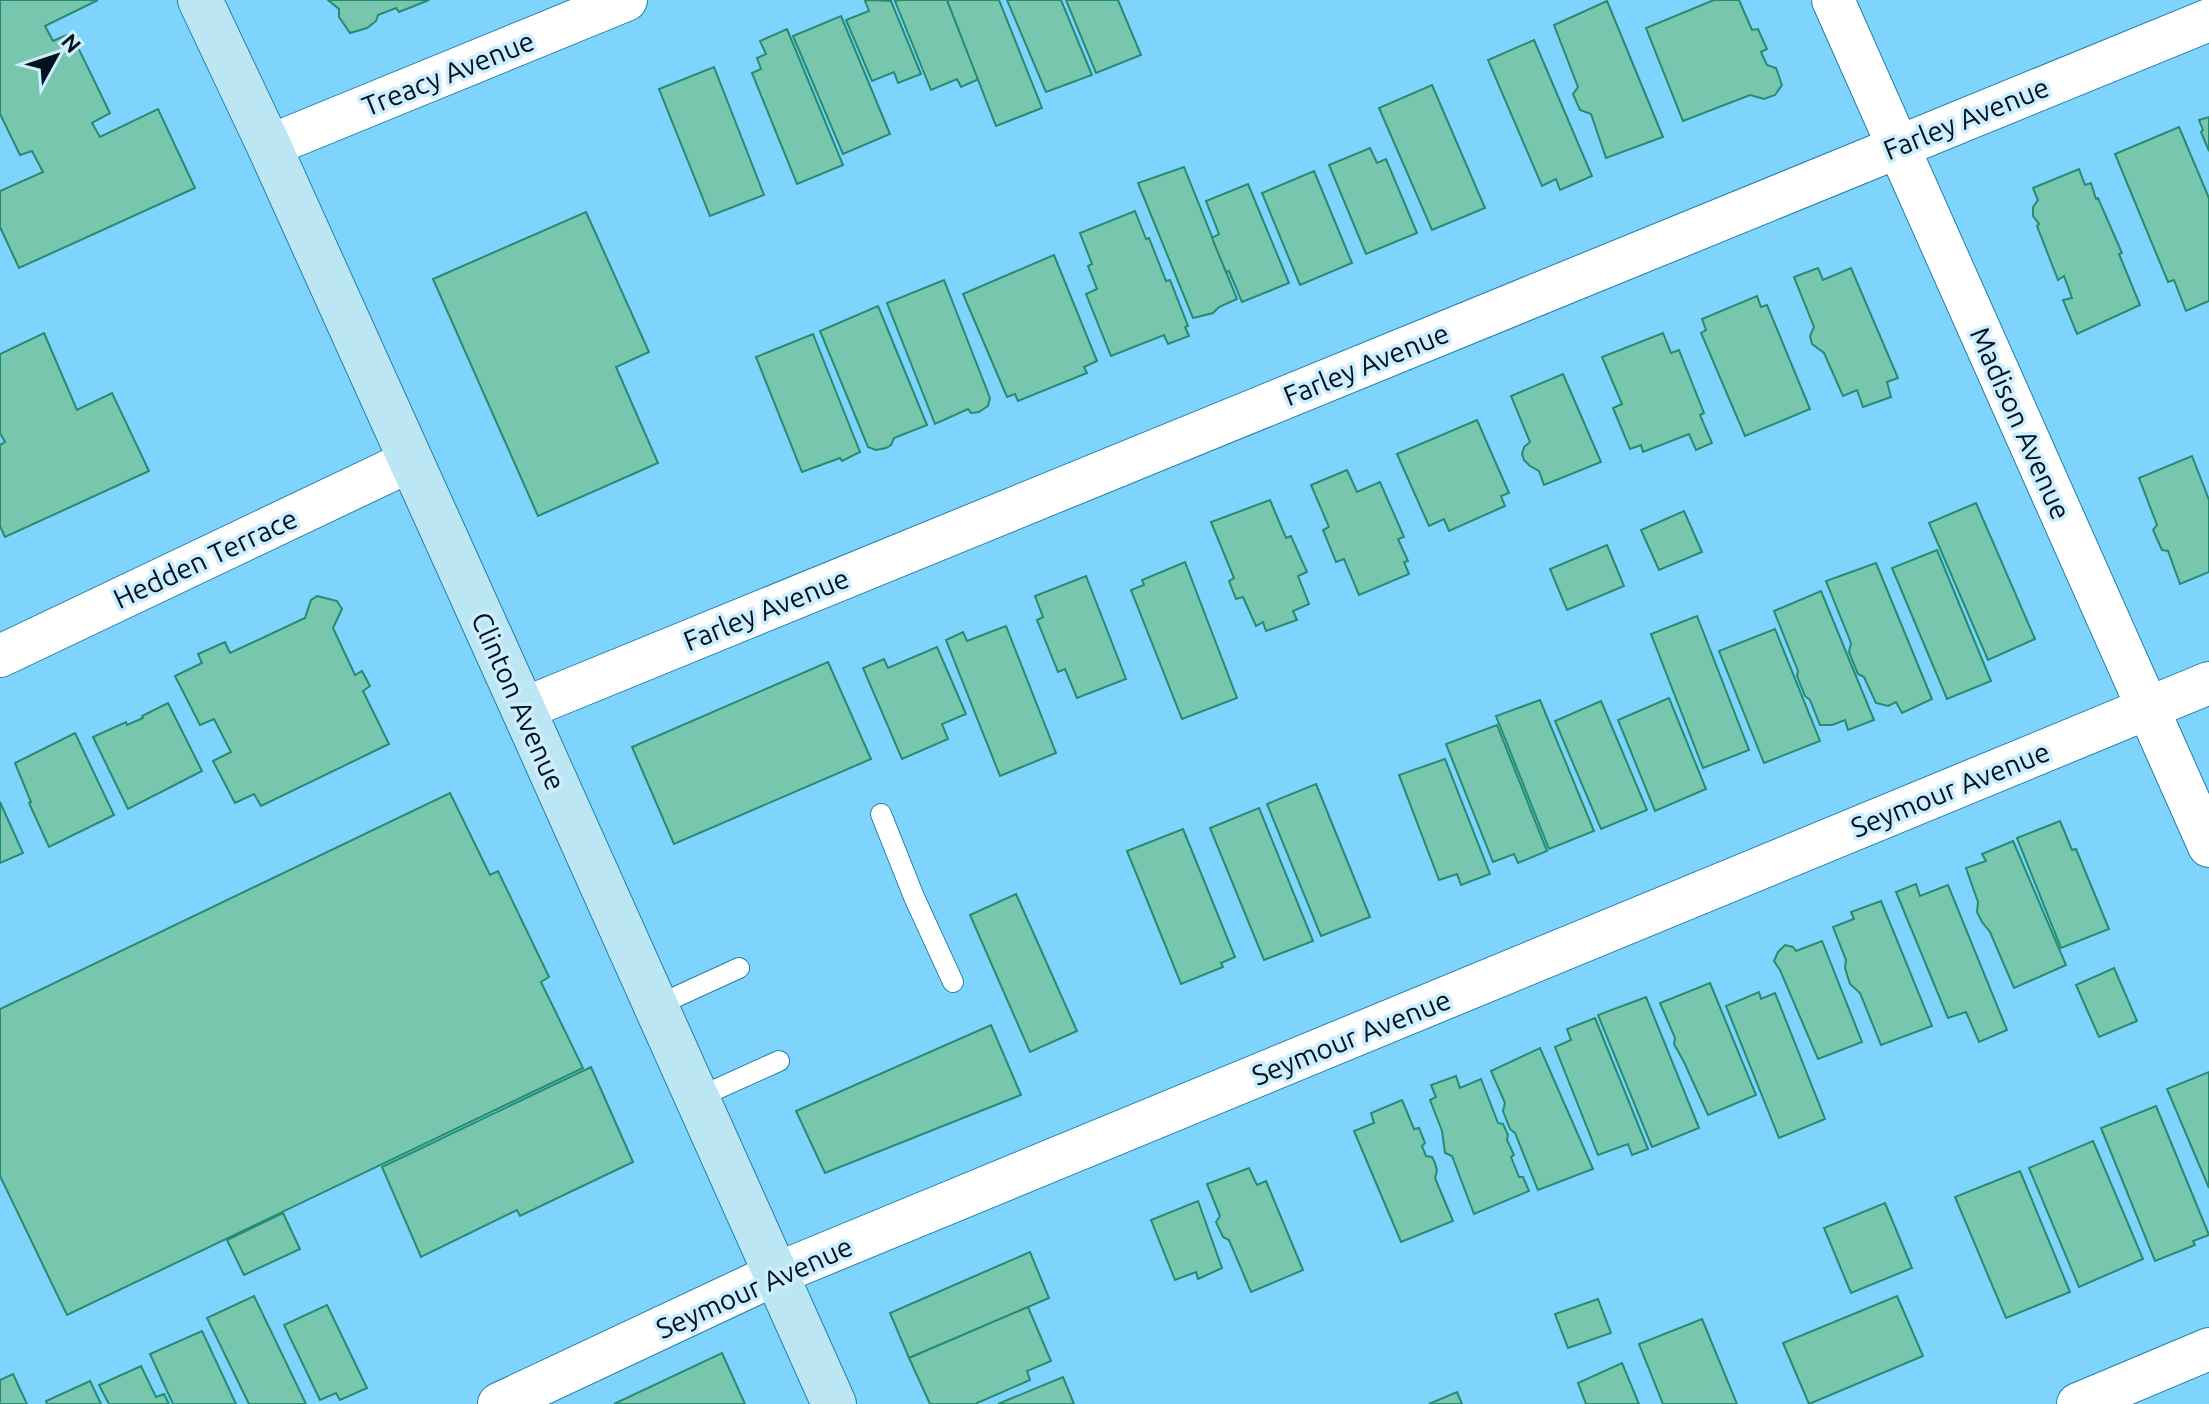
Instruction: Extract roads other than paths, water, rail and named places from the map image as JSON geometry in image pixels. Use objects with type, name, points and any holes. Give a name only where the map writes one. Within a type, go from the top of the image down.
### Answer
[{"type":"main road","name":"Clinton Avenue","points":[[200,0],[269,146],[834,1404]]},
{"type":"street","name":"Treacy Avenue","points":[[269,146],[626,0]]},
{"type":"street","name":"Madison Avenue","points":[[1833,0],[2209,846]]},
{"type":"street","name":"Farley Avenue","points":[[523,709],[2209,20]]},
{"type":"street","name":"Hedden Terrace","points":[[0,656],[410,461]]},
{"type":"street","name":"Seymour Avenue","points":[[499,1404],[776,1274],[2209,683]]},
{"type":"street","points":[[2078,1404],[2209,1349]]},
{"type":"lane","points":[[881,814],[953,982]]},
{"type":"lane","points":[[656,1006],[739,968]]},
{"type":"lane","points":[[697,1098],[779,1061]]}]
